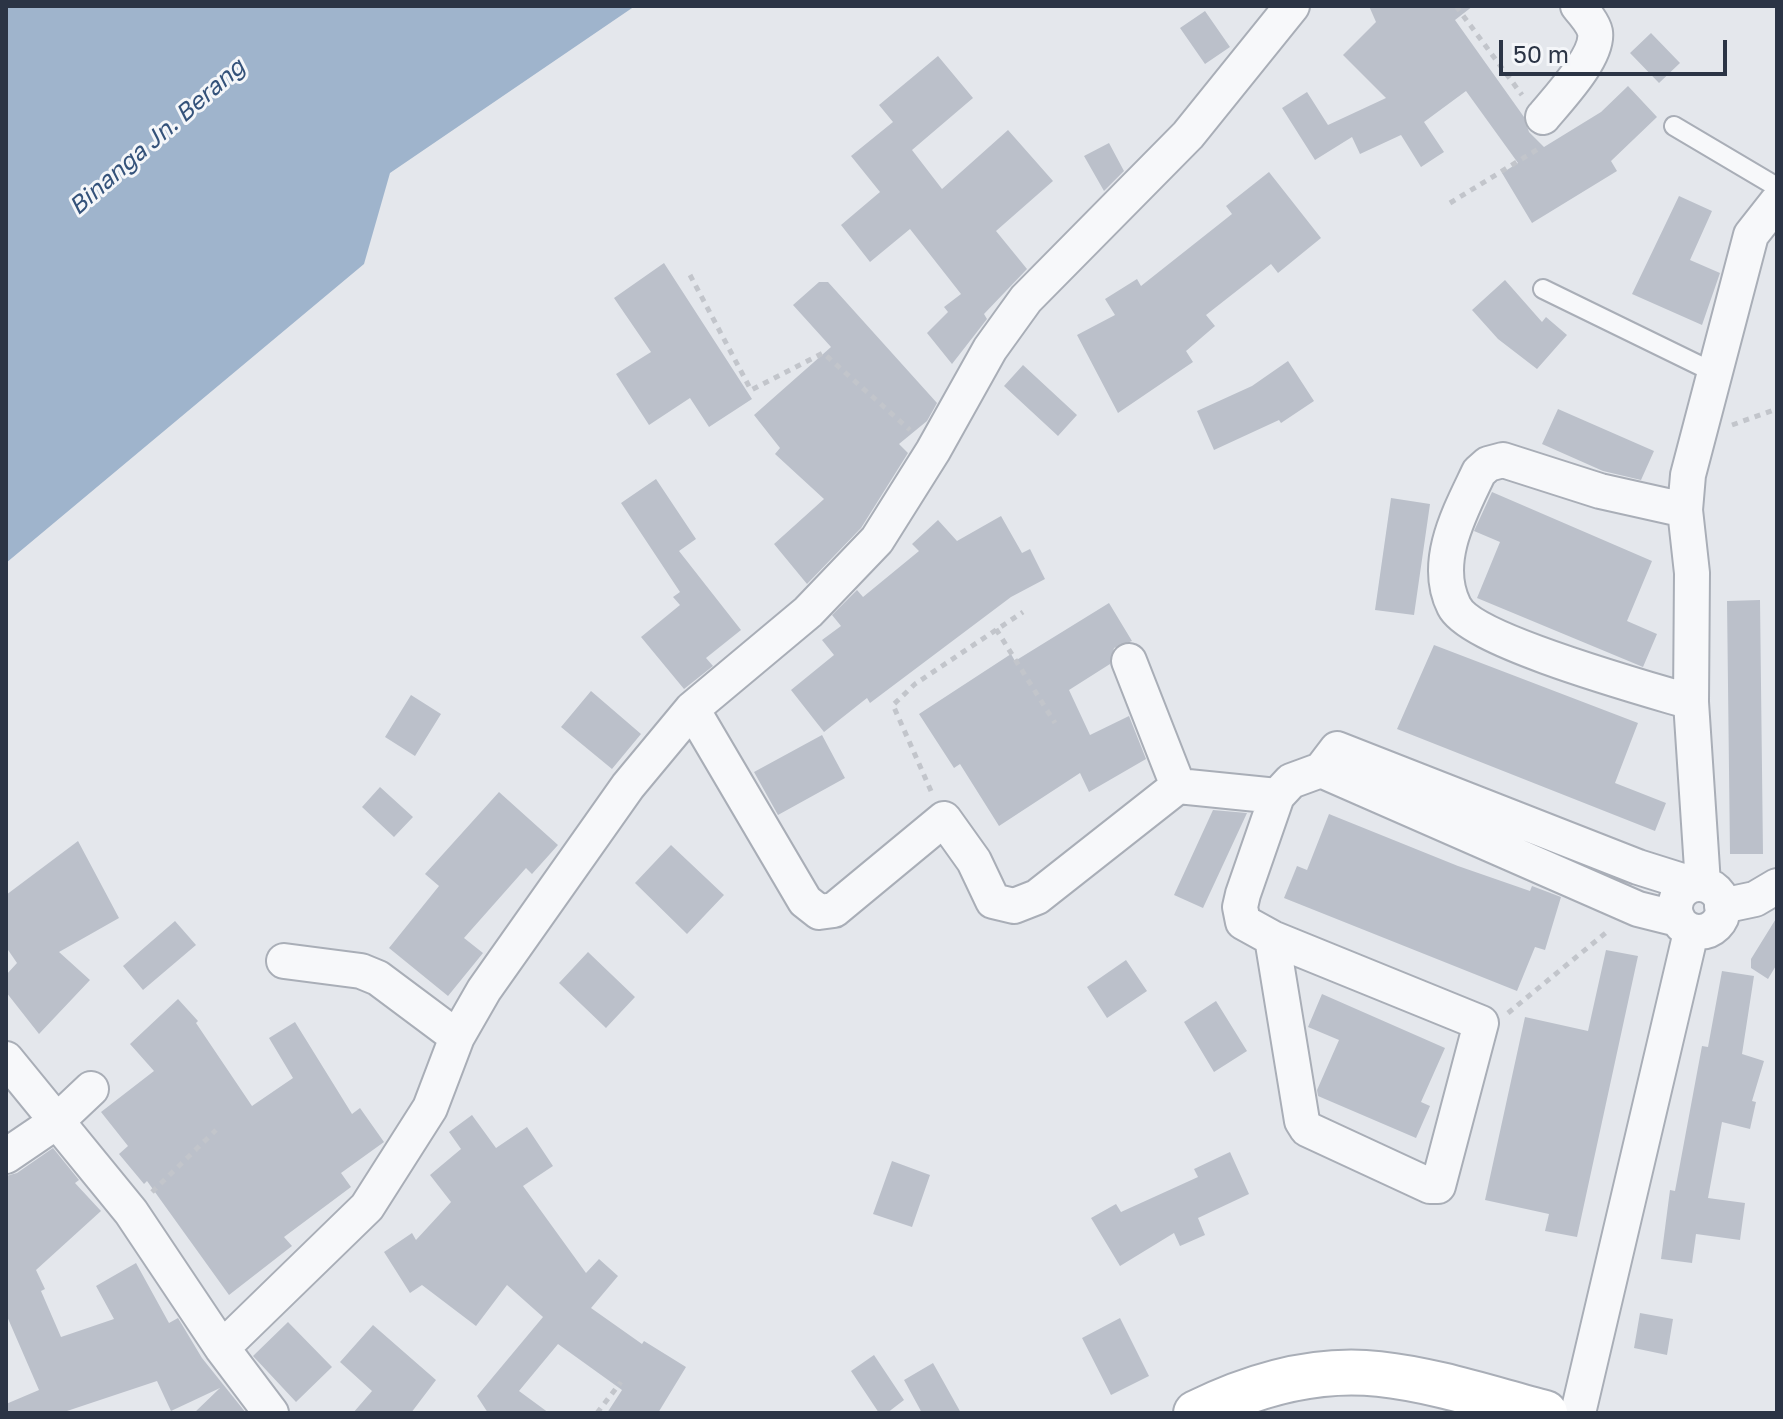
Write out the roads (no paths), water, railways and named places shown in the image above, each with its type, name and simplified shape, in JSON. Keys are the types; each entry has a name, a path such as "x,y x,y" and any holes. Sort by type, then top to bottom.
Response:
{"main road":[{"path":"1196,1413 1230,1397 1294,1378 1376,1373 1545,1413"}],"street":[{"path":"222,1348 367,1207 430,1108 457,1037 484,990 628,786 692,709 808,612 877,540 933,451 990,349 1026,299 1188,135 1292,6"},
{"path":"1543,117 1579,72 1595,44 1595,30 1578,6"},
{"path":"1321,770 1638,909 1684,926 1715,925 1706,891 1691,702 1692,573 1685,510 1694,449 1751,235 1777,202"},
{"path":"1685,510 1600,491 1503,460 1488,464 1479,472 1449,543 1446,565 1454,607 1476,627 1589,671 1691,702"},
{"path":"1129,661 1178,786"},
{"path":"692,709 805,901 819,912 834,910 944,819 974,861 993,901 1014,906 1037,897 1178,786 1277,796"},
{"path":"1272,938 1290,1057 1302,1121 1307,1129 1430,1186 1438,1186 1444,1174 1481,1023 1272,938 1243,922 1240,907 1277,796 1291,781 1321,770 1337,749 1706,891 1755,899 1777,886"},
{"path":"1578,1413 1684,926"},
{"path":"284,961 361,971 378,978 457,1037"},
{"path":"6,1059 131,1212 222,1348 271,1413"},
{"path":"6,1156 56,1122 91,1089"}],"lane":[{"path":"1674,126 1777,187"},
{"path":"1543,289 1715,373"}],"water":[{"name":"Binanga Jn. Berang","path":"6,6 635,6 390,173 364,264 6,563"}]}
